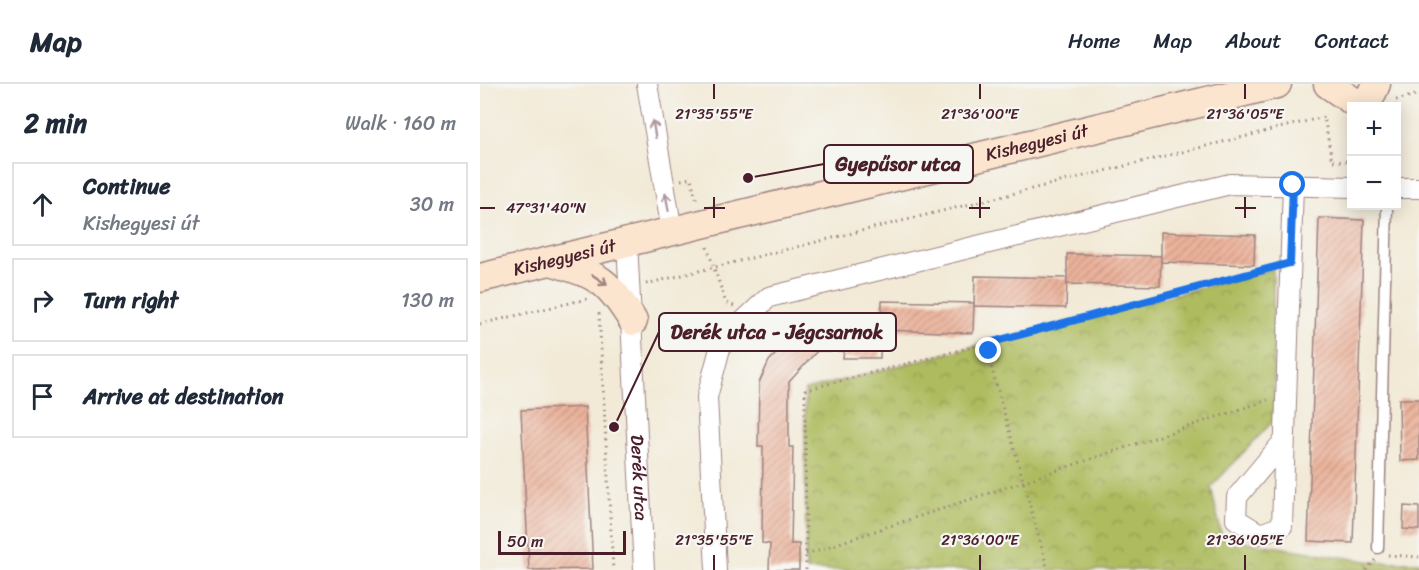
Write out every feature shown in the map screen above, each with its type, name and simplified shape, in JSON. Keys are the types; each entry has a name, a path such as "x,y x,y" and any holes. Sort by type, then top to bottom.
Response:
{"street":[{"name":"Kishegyesi út","path":"480,278 1277,84"},
{"path":"1328,84 1357,102"},
{"path":"1365,102 1376,84"},
{"path":"647,85 672,231"},
{"path":"716,570 707,396 722,341 769,297 1230,184 1347,187"},
{"path":"1283,442 1293,185"},
{"path":"1401,188 1419,188"},
{"name":"Derék utca","path":"627,242 633,321 644,570"},
{"path":"551,261 601,279 615,292 633,321"}],"lane":[{"path":"1362,84 1363,102"},
{"path":"1378,548 1388,210"}],"path":[{"path":"1396,102 1396,100 1419,94"},
{"path":"646,284 1324,117 1332,161 1347,161"},
{"path":"806,570 805,390 1290,263"},
{"path":"712,268 726,303 753,313"},
{"path":"480,324 588,299"},
{"path":"599,308 613,570"},
{"path":"985,344 1048,570"},
{"path":"806,554 1285,392"},
{"path":"1366,570 1379,555 1419,556"}],"green space":[{"path":"1273,269 1274,420 1211,487 1222,538 1373,562 1419,562 1419,570 806,570 805,390"}],"building":[{"path":"1319,218 1364,220 1353,543 1308,541"},
{"path":"1161,232 1255,235 1254,265 1161,262"},
{"path":"1067,254 1161,256 1160,286 1067,284"},
{"path":"975,276 1067,278 1066,308 974,306"},
{"path":"882,301 974,303 973,333 881,330 880,358 843,358 844,351 817,351 789,382 789,447 793,447 791,544 799,544 799,570 769,570 770,544 762,543 763,446 758,446 759,383 769,361 794,335 818,325 881,326"},
{"path":"1399,399 1419,399 1419,460 1400,461"},
{"path":"585,407 593,569 529,570 521,410"},
{"path":"1404,506 1419,507 1419,530 1403,529"}],"place":[{"name":"Gyepűsor utca","path":"748,178"},
{"name":"Derék utca - Jégcsarnok","path":"614,427"}],"route":[{"path":"989,351 985,344 1290,263 1293,185"}]}
